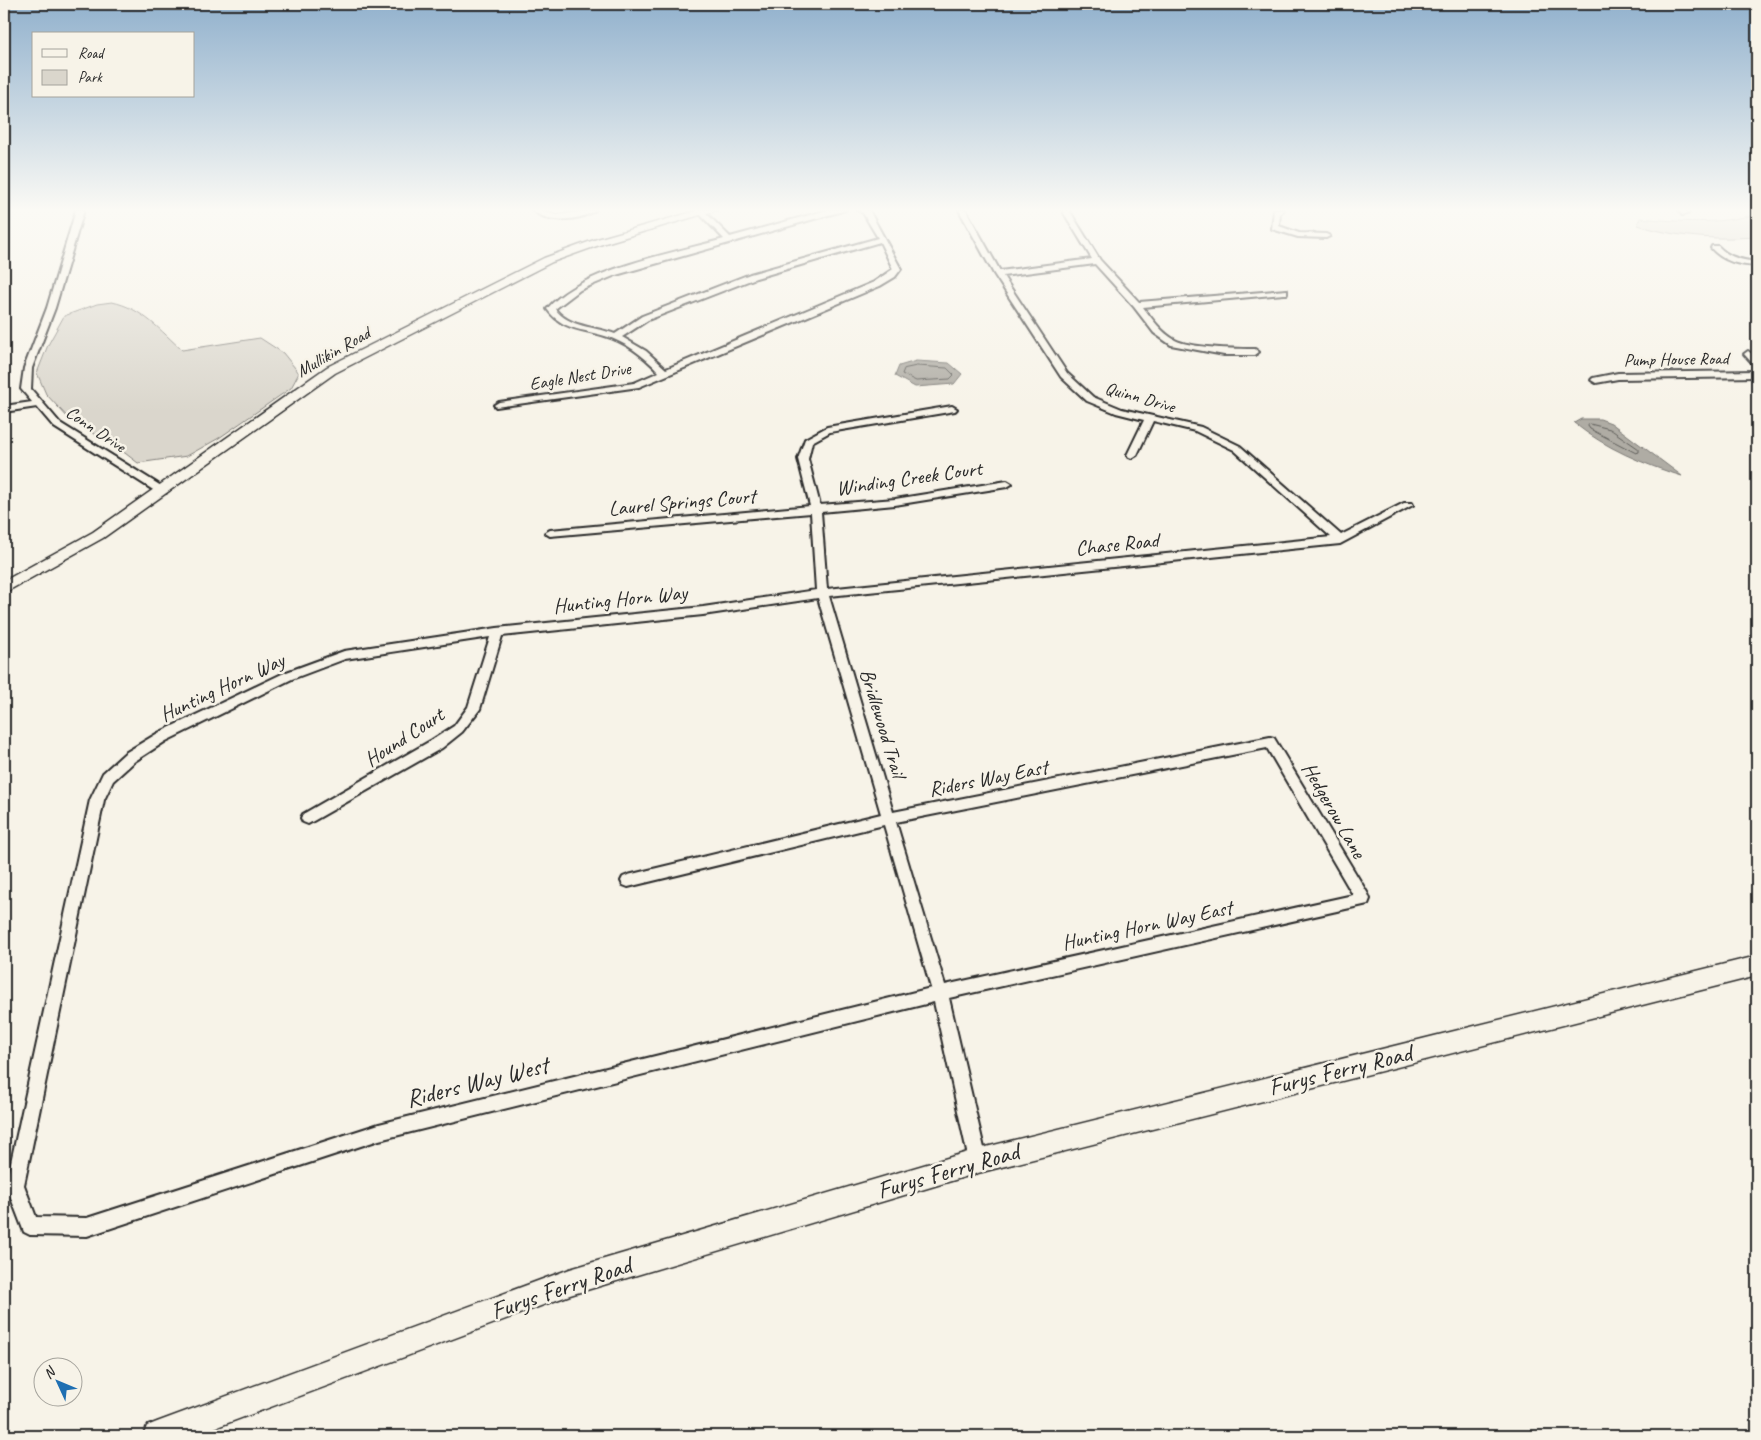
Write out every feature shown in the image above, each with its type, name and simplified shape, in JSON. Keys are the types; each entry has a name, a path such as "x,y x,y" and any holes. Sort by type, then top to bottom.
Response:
{"main road":[{"name":"Mullikin Road","path":"4,588 98,535 331,370 513,277"},
{"name":"Furys Ferry Road","path":"157,1436 570,1282 978,1161 1757,966"}],"street":[{"name":"Conn Drive","path":"60,277 51,308 28,368 26,389 57,425 162,491"},
{"name":"Eagle Nest Drive","path":"605,277 565,296 551,309 562,323 616,337 650,357 665,374"},
{"path":"616,337 645,318 750,277"},
{"name":"Eagle Nest Drive","path":"499,405 636,386 855,294 888,277"},
{"name":"Quinn Drive","path":"1000,277 1064,375 1090,398 1119,411 1198,429 1237,448 1340,540"},
{"path":"1112,277 1157,331 1174,343 1224,352 1255,352"},
{"path":"1137,305 1284,292"},
{"path":"1748,354 1757,363"},
{"name":"Pump House Road","path":"1596,380 1618,376 1757,374"},
{"path":"4,409 39,404"},
{"name":"Bridlewood Trail","path":"952,408 827,430 808,441 803,459 816,509 822,592 940,993 978,1161"},
{"path":"1132,455 1149,419"},
{"name":"Winding Creek Court","path":"816,509 895,502 1007,484"},
{"name":"Chase Road","path":"822,592 1340,540 1408,505"},
{"name":"Laurel Springs Court","path":"550,533 816,509"},
{"name":"Hunting Horn Way","path":"30,1226 15,1185 97,800 108,777 130,757 162,737 288,676 344,655 497,632 703,611 822,592"},
{"name":"Hound Court","path":"308,818 437,744 458,728 474,709 497,632"},
{"name":"Riders Way East","path":"628,881 889,818 1270,742"},
{"name":"Hedgerow Lane","path":"1270,742 1363,899"},
{"name":"Hunting Horn Way East","path":"940,993 1363,899"},
{"name":"Riders Way West","path":"30,1226 87,1227 379,1132 940,993"}],"green space":[{"path":"112,302 133,309 142,315 182,350 260,338 283,353 299,373 291,388 219,438 187,456 138,463 117,447 71,421 46,394 37,373 48,345 64,316 97,304"}],"water":[{"path":"916,361 949,363 962,374 954,384 915,387 895,376 899,366"},
{"path":"1581,419 1600,419 1611,423 1682,476 1654,467 1612,448 1574,423"}]}
